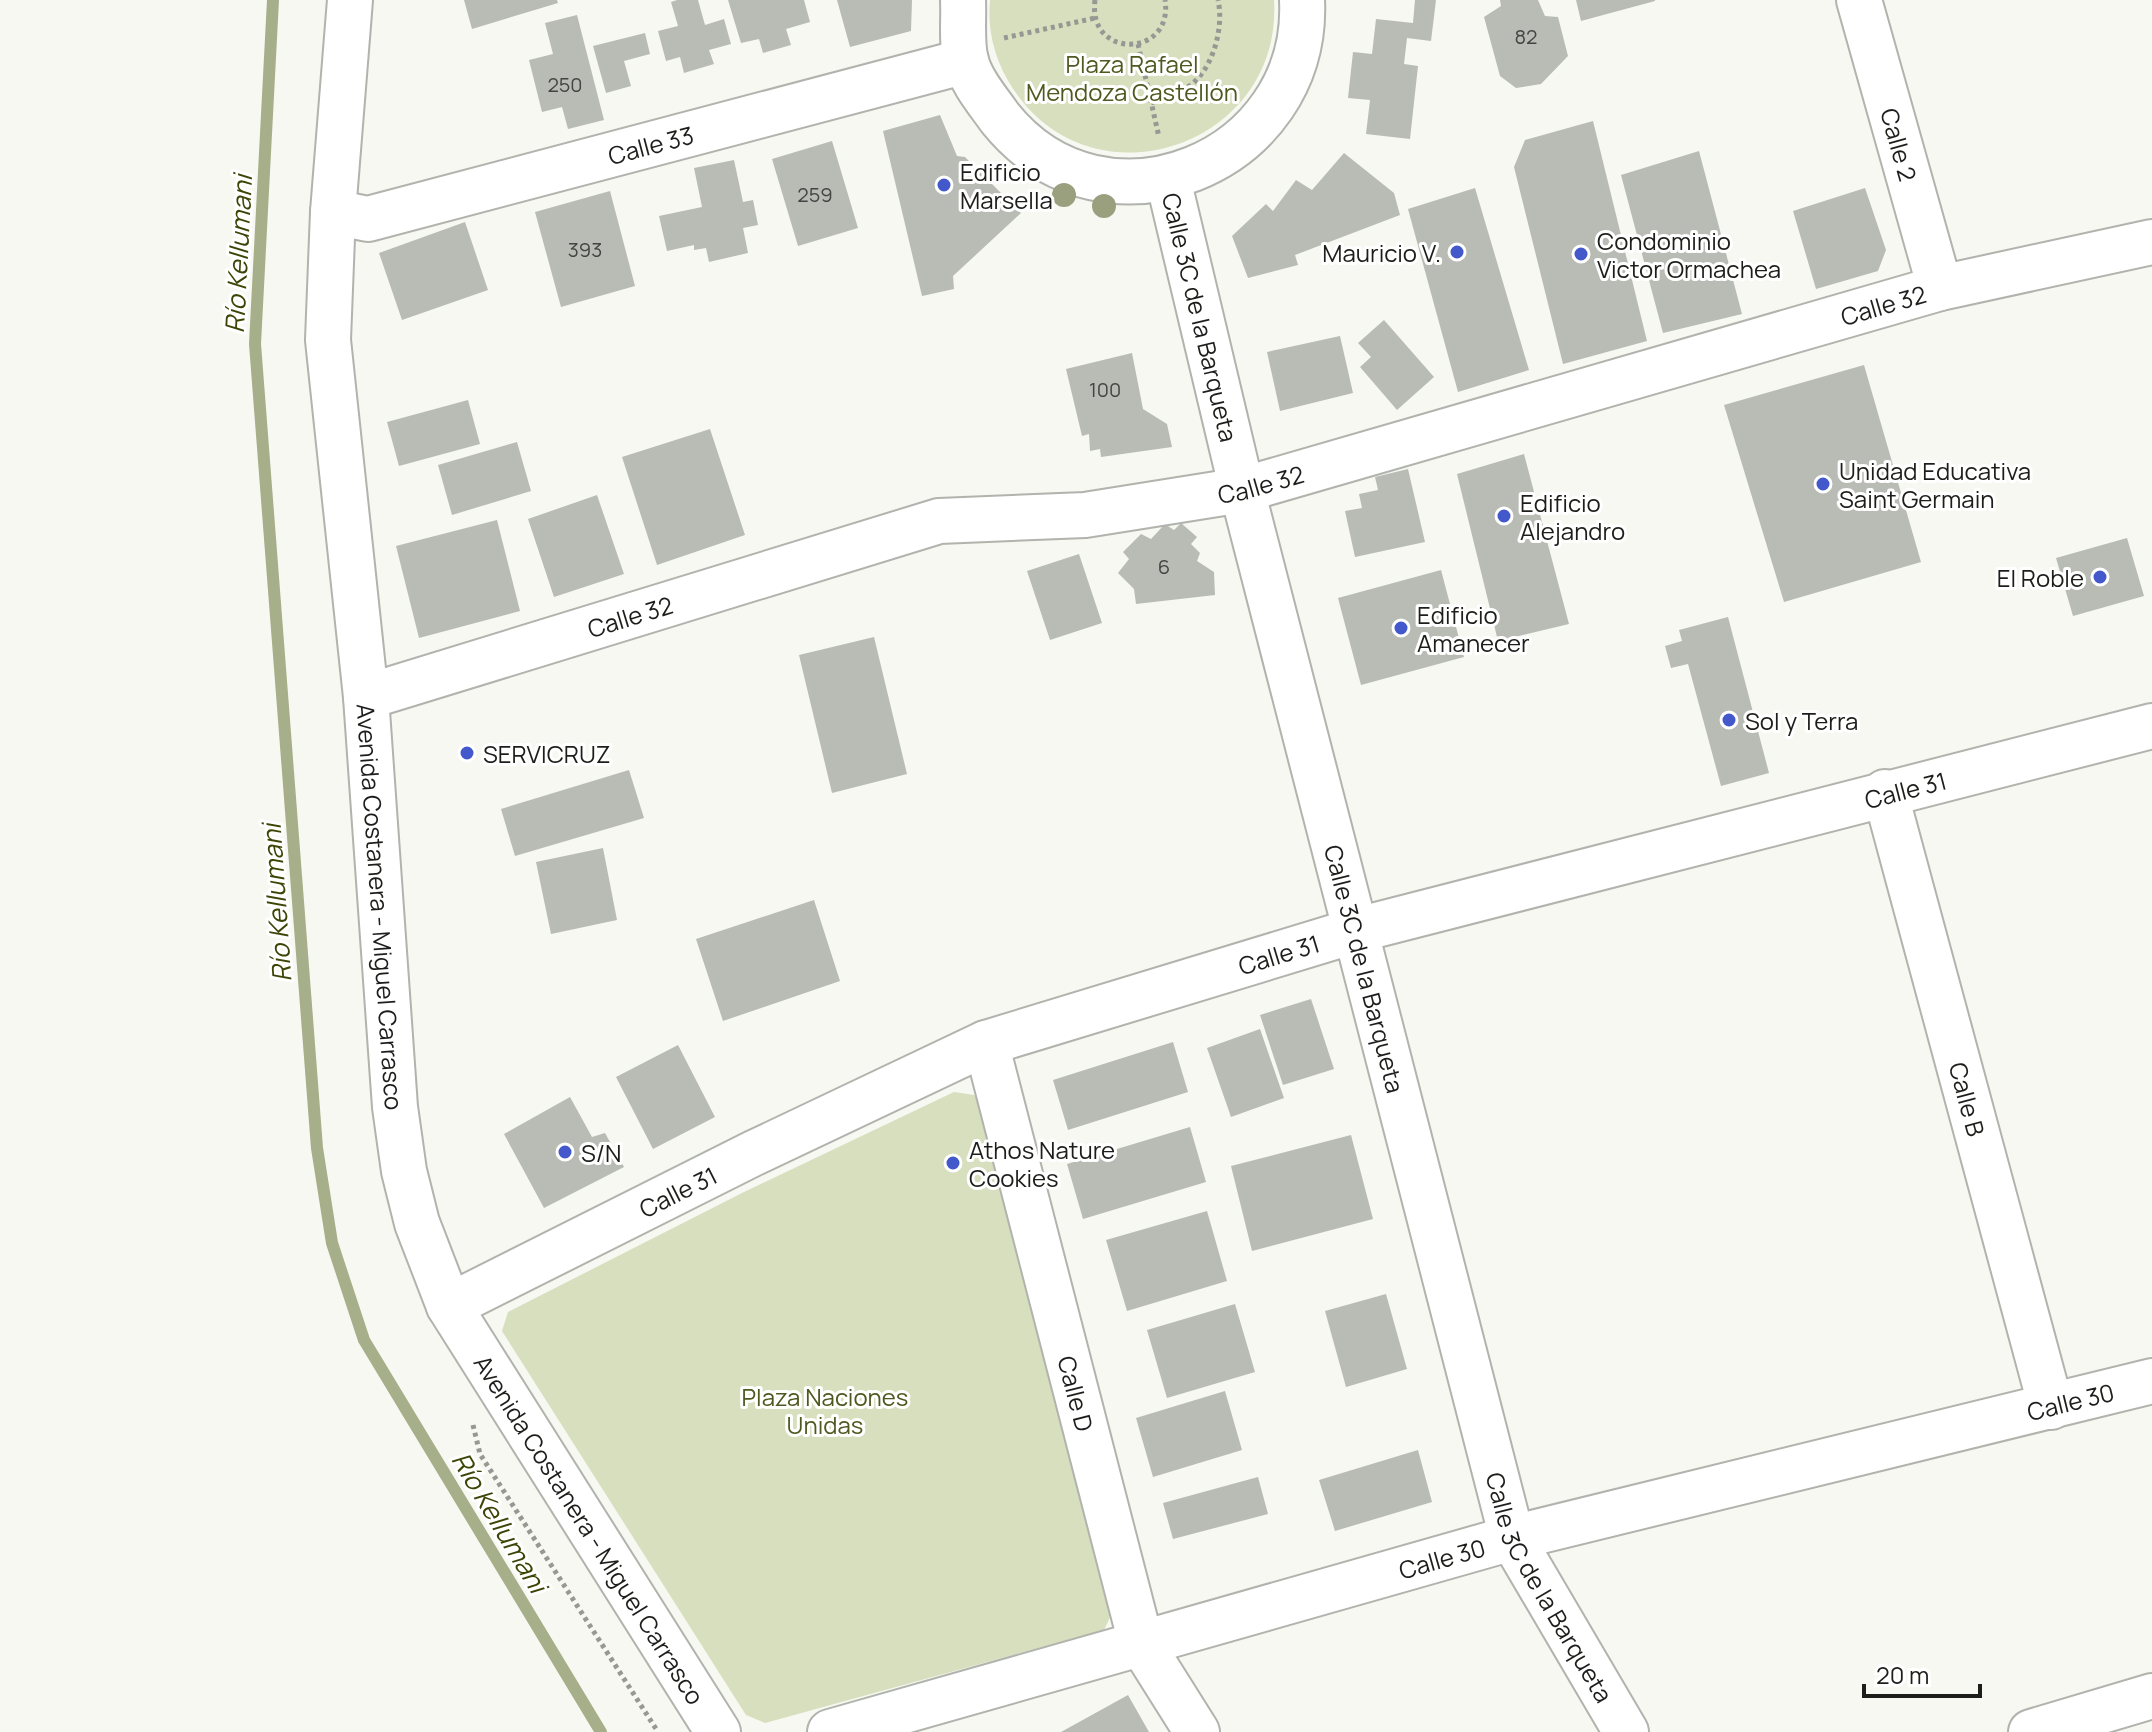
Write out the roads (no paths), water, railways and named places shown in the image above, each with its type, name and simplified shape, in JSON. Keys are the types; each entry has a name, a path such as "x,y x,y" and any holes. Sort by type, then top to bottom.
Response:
{"street":[{"name":"Avenida Costanera - Miguel Carrasco","path":"350,0 333,212 328,340 366,697 397,1120 417,1223 449,1306 718,1732"},
{"path":"963,0 966,61 983,96 1017,138 1062,168 1114,182 1168,179 1219,159 1260,125 1290,80 1303,28 1302,0"},
{"name":"Calle 2","path":"1859,0 1940,288"},
{"name":"Calle 33","path":"333,212 368,219 966,61"},
{"name":"Calle 3C de la Barqueta","path":"1168,179 1242,490 1512,1538 1626,1732"},
{"name":"Calle 32","path":"366,697 939,521 1085,515 1242,490 1940,288 2152,242"},
{"name":"Calle 31","path":"449,1306 754,1153 986,1043 1357,930 1885,792 2152,726"},
{"name":"Calle B","path":"1885,792 2051,1407"},
{"name":"Calle D","path":"986,1043 1141,1643 1197,1732"},
{"name":"Calle 30","path":"830,1732 1512,1538 2152,1381"},
{"path":"2031,1732 2152,1696"}],"waterway":[{"name":"Río Kellumani","path":"273,0 255,344 317,1148 332,1243 364,1340 601,1732"}],"place":[{"name":"Edificio Marsella","path":"944,185"},
{"name":"Mauricio V.","path":"1457,252"},
{"name":"Condominio Victor Ormachea","path":"1581,254"},
{"name":"Unidad Educativa Saint Germain","path":"1823,484"},
{"name":"Edificio Alejandro","path":"1504,516"},
{"name":"El Roble","path":"2100,577"},
{"name":"Edificio Amanecer","path":"1401,628"},
{"name":"Sol y Terra","path":"1729,720"},
{"name":"SERVICRUZ","path":"467,753"},
{"name":"S/N","path":"565,1152"},
{"name":"Athos Nature Cookies","path":"953,1163"}],"park label":[{"name":"Plaza Rafael Mendoza Castellón","path":"1132,77"},
{"name":"Plaza Naciones Unidas","path":"825,1410"}]}
